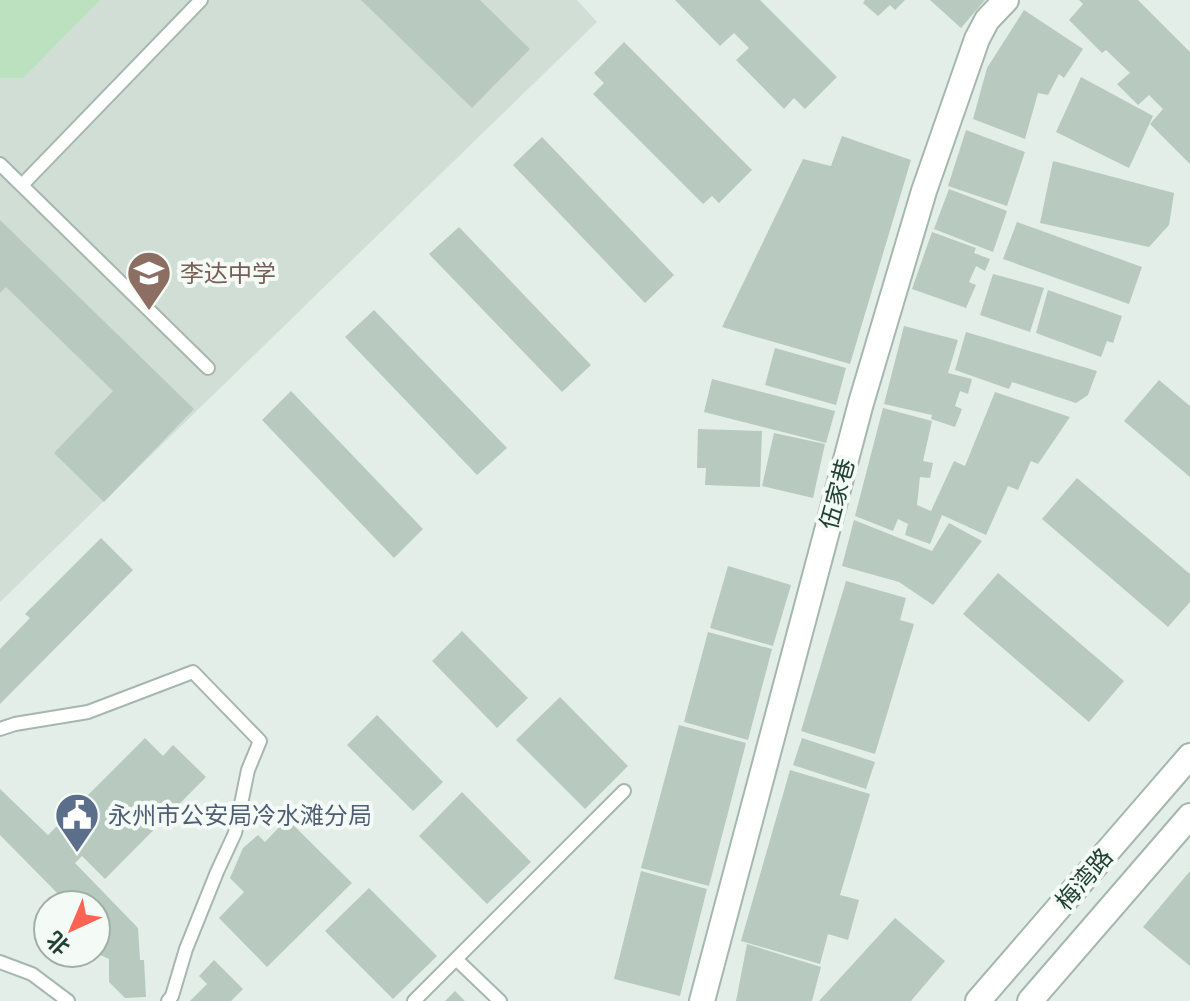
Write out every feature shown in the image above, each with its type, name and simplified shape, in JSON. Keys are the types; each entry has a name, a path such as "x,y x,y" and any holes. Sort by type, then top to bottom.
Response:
{"street":[{"name":"伍家巷","path":"702,1001 861,403 924,191 977,39 987,20 1006,0"},
{"name":"梅湾路","path":"978,1001 1190,756"},
{"name":"梅湾路","path":"1030,1001 1190,816"}],"lane":[{"path":"22,185 201,0"},
{"path":"0,164 208,368"},
{"path":"0,729 88,712 193,672 260,741 248,770 235,833 186,949 168,1001"},
{"path":"414,1001 624,791"},
{"path":"456,959 500,1001"},
{"path":"0,962 32,974 68,1001"}],"shaded area":[{"name":"李达中学","path":"0,0 577,0 597,22 0,602"}],"green space":[{"path":"0,0 100,0 23,78 0,78"}],"building":[{"path":"361,0 480,0 530,49 472,108"},
{"path":"675,0 760,0 837,77 805,109 794,98 784,109 736,60 749,48 734,33 720,46"},
{"path":"865,0 905,0 895,10 890,5 878,16 863,3"},
{"path":"930,0 985,0 961,28"},
{"path":"1079,0 1138,0 1190,52 1190,164 1150,124 1163,109 1149,95 1138,105 1117,84 1130,73 1106,50 1102,53 1069,20 1083,4"},
{"path":"1024,10 1083,49 1064,78 1059,74 1048,95 1038,93 1025,139 973,119 987,68"},
{"path":"624,42 752,170 719,203 712,196 703,204 593,94 604,83 594,73"},
{"path":"1081,77 1153,116 1129,168 1056,132"},
{"path":"966,130 1025,152 1007,206 948,186"},
{"path":"842,136 911,160 850,364 722,327 803,159 831,166"},
{"path":"542,137 674,275 645,303 513,165"},
{"path":"1053,161 1174,193 1169,225 1149,247 1040,223"},
{"path":"949,189 1007,211 993,252 934,229"},
{"path":"0,220 194,409 104,502 54,453 113,391 6,287 0,293"},
{"path":"1017,222 1142,267 1129,304 1003,259"},
{"path":"459,227 591,365 562,392 429,254"},
{"path":"932,232 976,248 974,253 990,259 985,271 976,266 969,282 976,285 966,308 912,289"},
{"path":"993,274 1044,288 1030,332 980,315"},
{"path":"1048,290 1122,316 1113,343 1107,341 1101,357 1036,333"},
{"path":"374,310 507,448 477,475 345,337"},
{"path":"904,326 958,340 948,373 972,379 968,394 960,391 955,406 962,409 955,427 931,419 932,415 884,404"},
{"path":"966,332 1097,371 1088,395 1076,403 1012,382 1009,389 955,370"},
{"path":"775,348 846,368 836,405 765,385"},
{"path":"712,379 835,411 826,443 704,412"},
{"path":"1159,380 1190,406 1190,477 1124,421"},
{"path":"291,391 423,529 394,558 262,420"},
{"path":"995,392 1070,417 1038,464 1031,461 1018,490 1008,486 986,535 942,515 930,544 905,535 908,524 898,519 893,531 855,516 883,408 932,421 923,461 933,463 930,478 920,477 917,505 931,511 954,461 965,466"},
{"path":"698,429 762,431 760,487 705,485 706,468 697,468"},
{"path":"774,433 825,444 813,498 762,486"},
{"path":"1077,478 1190,574 1190,602 1168,627 1042,519"},
{"path":"854,520 932,551 949,523 982,541 933,605 899,582 842,566"},
{"path":"101,538 133,570 0,704 0,649 30,618 25,614"},
{"path":"728,566 791,585 773,646 710,628"},
{"path":"998,573 1124,681 1089,722 963,614"},
{"path":"846,581 906,598 900,620 914,624 875,754 801,731"},
{"path":"462,631 528,698 497,728 432,661"},
{"path":"708,632 772,649 748,740 684,722"},
{"path":"560,697 628,766 585,809 516,740"},
{"path":"377,715 443,782 413,811 347,745"},
{"path":"679,725 746,743 709,886 641,868"},
{"path":"145,738 163,756 173,745 206,777 105,879 82,856 75,863 100,889 53,889 0,835 0,789 48,835"},
{"path":"802,738 875,762 866,789 793,765"},
{"path":"790,770 870,794 840,895 859,900 848,940 828,934 820,964 741,941"},
{"path":"462,792 531,862 487,904 419,836"},
{"path":"287,819 352,883 267,967 219,918 244,892 230,878 243,848 258,835 265,842"},
{"path":"641,871 707,889 680,996 614,979"},
{"path":"1190,871 1190,966 1143,927"},
{"path":"369,888 437,956 393,999 325,931"},
{"path":"112,901 138,928 146,997 125,998 109,982 109,969 112,969"},
{"path":"895,918 945,961 911,1001 819,1001"},
{"path":"747,944 821,967 812,1001 736,1001"},
{"path":"214,960 243,989 231,1001 190,1001 207,984 199,976"},
{"path":"455,991 465,1001 445,1001"}],"place":[{"name":"李达中学","path":"149,312"},
{"name":"永州市公安局冷水滩分局","path":"77,854"}]}
